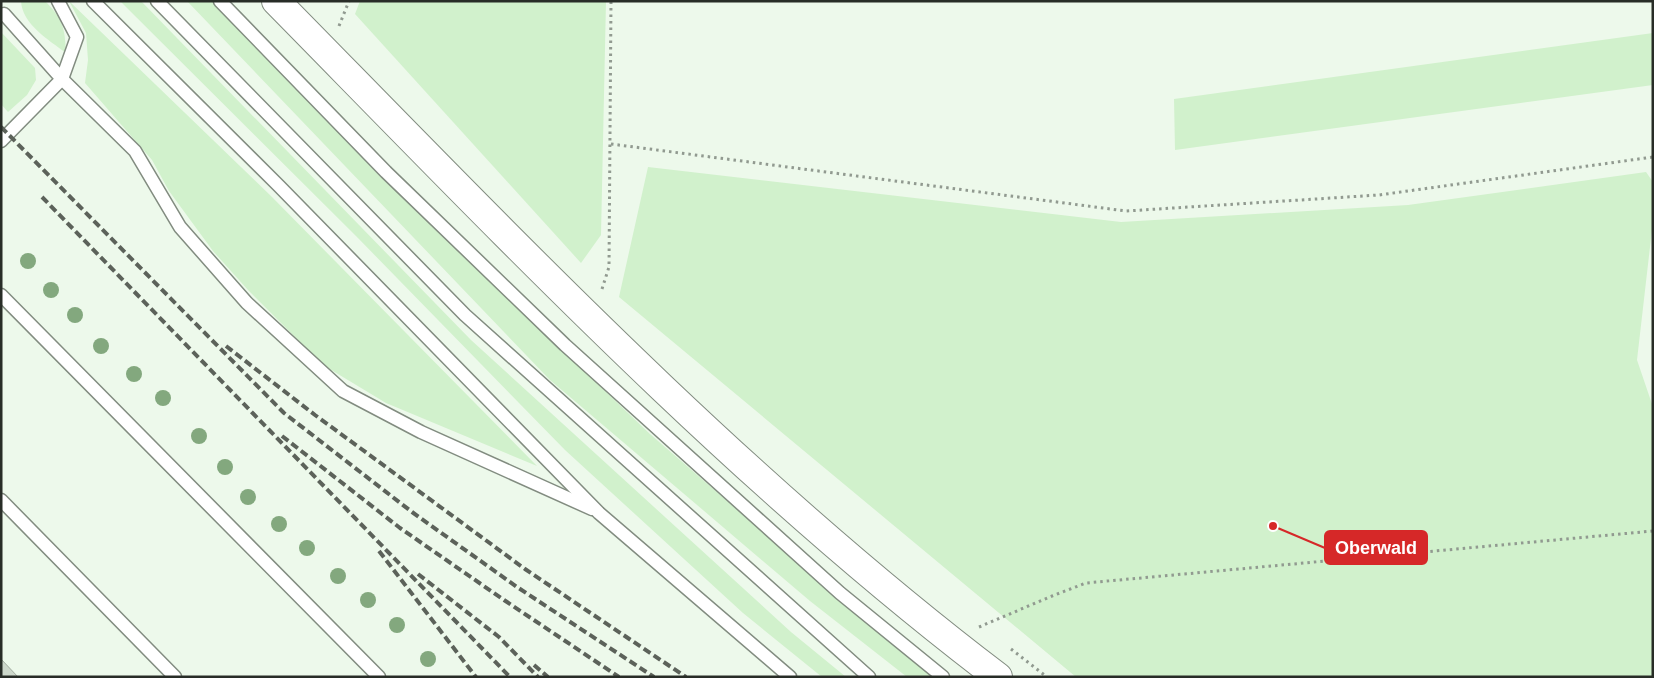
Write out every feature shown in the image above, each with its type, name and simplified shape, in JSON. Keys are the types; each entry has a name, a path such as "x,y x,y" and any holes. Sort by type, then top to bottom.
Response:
{"street":[{"path":"276,1 581,310 719,442 862,567 998,677"}],"lane":[{"path":"1,141 62,79 77,37 58,1"},
{"path":"93,1 293,200 599,512 790,677"},
{"path":"157,1 465,315 869,677"},
{"path":"220,1 386,172 565,344 840,592 943,677"},
{"path":"1,15 4,14 62,79 135,151 180,227 247,304 343,391 421,432 599,512"},
{"path":"1,295 379,677"},
{"path":"1,500 175,677"}],"path":[{"path":"594,286 601,293 609,267 611,1"},
{"path":"331,22 338,29"},
{"path":"611,144 1126,211 1379,195 1653,157"},
{"path":"962,649 981,626 1086,583 1653,531"},
{"path":"981,626 988,631"},
{"path":"1010,648 1047,677"}],"green space":[{"path":"21,1 45,1 51,7 62,24 66,53 31,24 26,17"},
{"path":"69,1 272,197 537,466 386,403 323,365 248,290 213,251 169,191 152,160 85,83 88,60 86,33"},
{"path":"120,1 141,1 471,340 791,632 846,677 822,677 743,613 565,450 356,236"},
{"path":"187,1 213,1 376,172 650,434 877,631 935,677 907,677 810,601 550,380"},
{"path":"360,1 606,1 601,235 581,263 355,14"},
{"path":"1,32 35,68 36,80 27,95 8,112 1,104"},
{"path":"1653,33 1653,85 1175,150 1174,99"},
{"path":"648,167 1121,222 1408,205 1646,172 1653,182 1653,221 1637,360 1653,407 1653,677 1076,677 619,297"}],"building":[{"path":"1,659 18,677 1,677"}],"railway":[{"path":"1,127 284,413 412,512 517,587 654,677"},
{"path":"42,197 510,677"},
{"path":"226,346 315,415 525,569 686,677"},
{"path":"282,436 400,528 619,677"},
{"path":"379,551 476,677"},
{"path":"418,574 499,637 538,677"},
{"path":"534,665 548,677"}],"place":[{"name":"Oberwald","path":"1273,526"}]}
